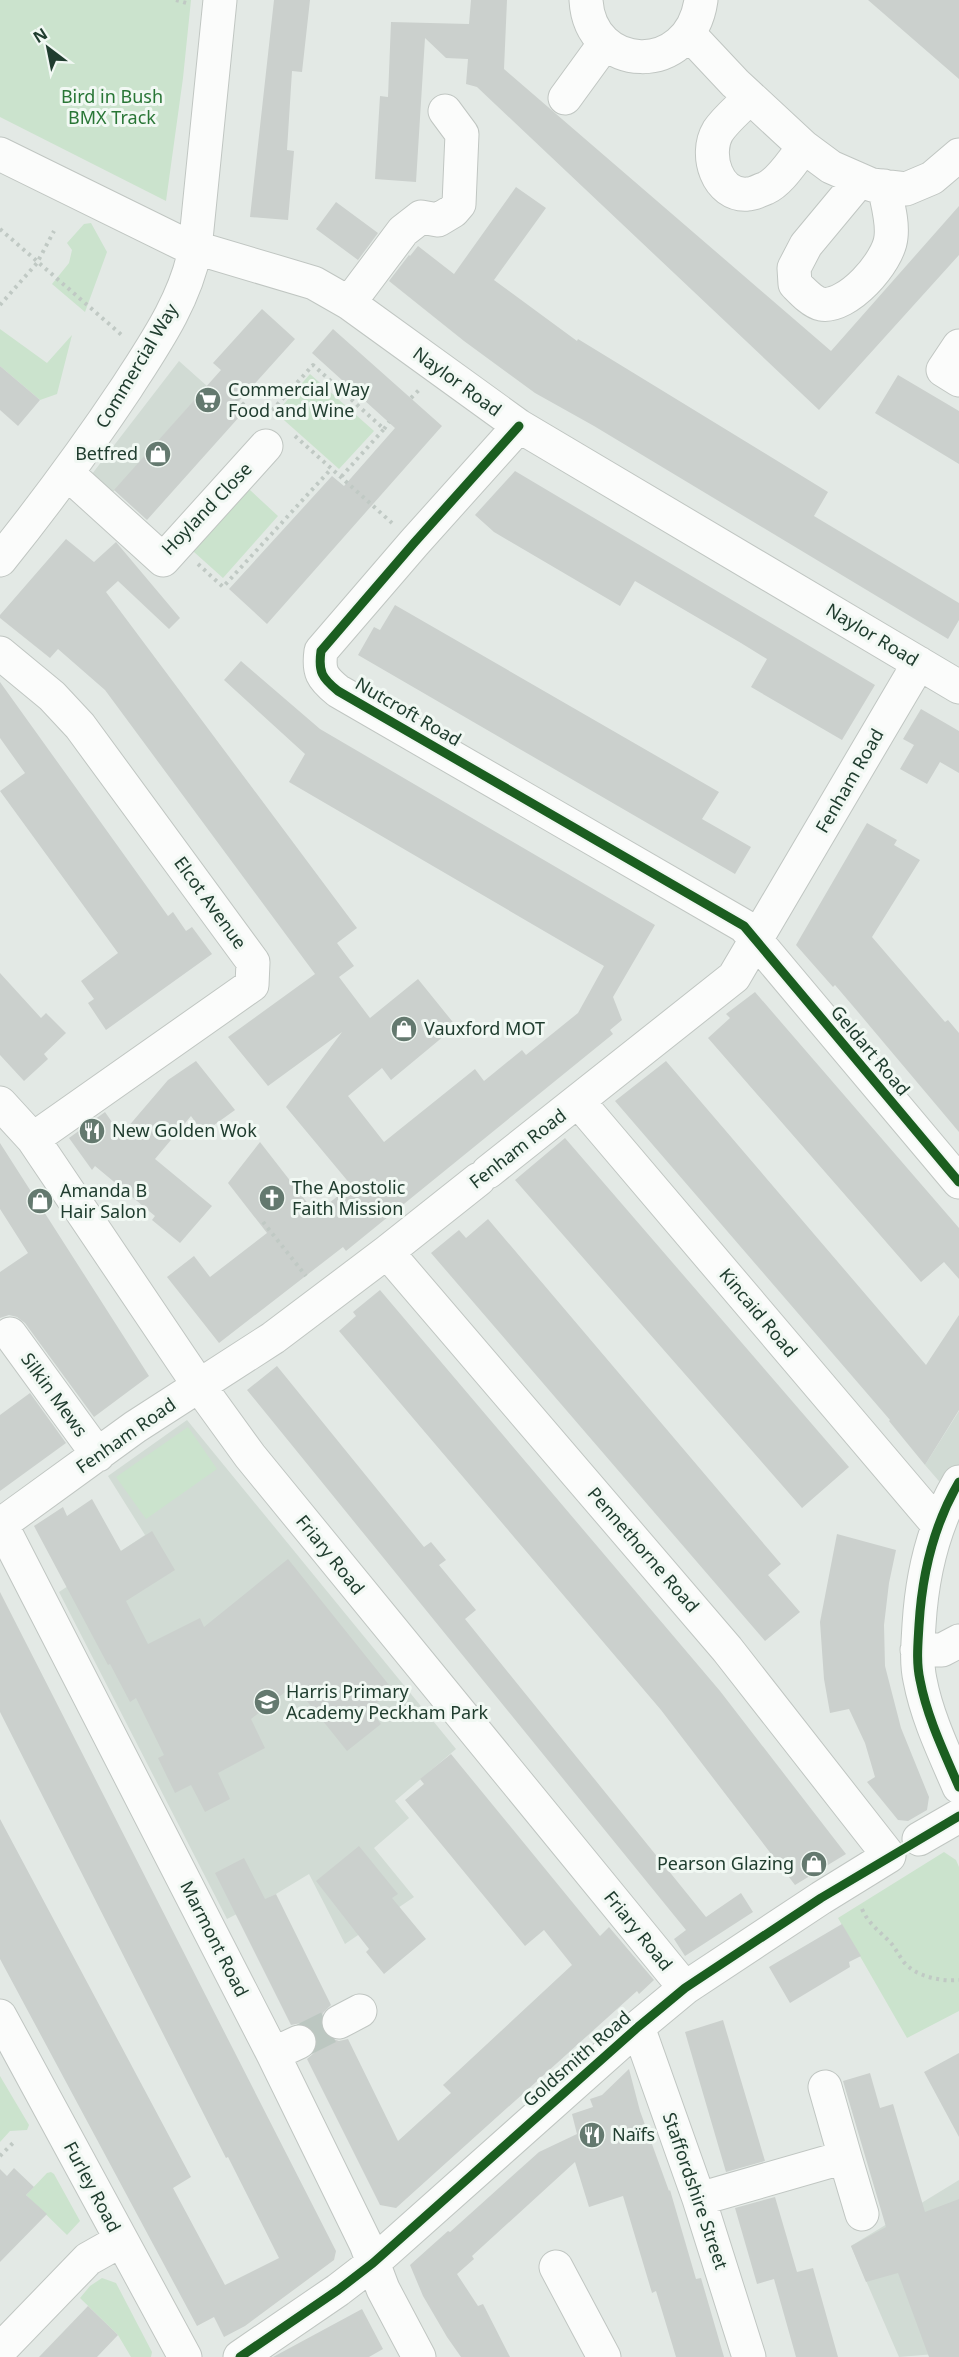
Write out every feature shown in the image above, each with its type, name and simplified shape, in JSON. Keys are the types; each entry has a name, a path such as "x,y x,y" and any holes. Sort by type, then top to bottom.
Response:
{"street":[{"name":"Commercial Way","path":"0,560 67,473 146,357 180,294 192,264 220,0"},
{"path":"586,0 587,12 594,29 605,43 621,53 640,57 659,55 676,47 689,34 699,17 701,0"},
{"path":"689,34 750,97 804,147 831,167 872,183 906,189 932,178 959,154"},
{"path":"565,98 605,43"},
{"path":"750,97 717,132 713,145 714,171 724,184 735,192 748,194 768,188 804,147"},
{"path":"349,303 404,231 421,217 438,220 453,211 459,204 462,134 445,111"},
{"name":"Naylor Road","path":"0,153 195,249 314,283 349,303 519,426 959,687"},
{"path":"959,346 943,370 959,380"},
{"name":"Nutcroft Road","path":"519,426 321,651 319,666 326,681 338,691 744,926 756,941"},
{"name":"Hoyland Close","path":"67,473 163,560 264,434"},
{"name":"Elcot Avenue","path":"0,653 52,696 80,726 254,962 252,985 33,1139"},
{"name":"Fenham Road","path":"0,1525 145,1421 200,1387 325,1301 734,977 919,663"},
{"name":"Geldart Road","path":"756,941 959,1182"},
{"name":"Kincaid Road","path":"578,1101 938,1525"},
{"name":"Friary Road","path":"0,1103 33,1139 200,1387 250,1456 685,1988"},
{"name":"Pennethorne Road","path":"387,1252 727,1649 889,1856"},
{"name":"Silkin Mews","path":"10,1334 98,1455"},
{"path":"959,1482 938,1525 926,1566 917,1650 920,1679 929,1712 959,1787"},
{"name":"Marmont Road","path":"0,1525 286,2048 383,2289 419,2357"},
{"path":"917,1650 942,1650 959,1641"},
{"path":"919,1839 959,1816"},
{"name":"Goldsmith Road","path":"240,2357 338,2290 373,2263 638,2027 685,1988 889,1856"},
{"name":"Furley Road","path":"0,2016 120,2241 185,2357"},
{"name":"Staffordshire Street","path":"638,2027 699,2199 749,2357"},
{"path":"825,2087 862,2214"},
{"path":"699,2199 846,2157"},
{"path":"0,2350 88,2259 120,2241"},
{"path":"556,2267 604,2357"}],"path":[{"path":"0,229 146,357"},
{"path":"0,305 37,263 54,231"},
{"path":"264,434 313,365 384,429"},
{"path":"341,477 389,422"},
{"path":"264,434 284,426 414,543"},
{"path":"177,544 223,587 331,469"},
{"path":"263,1222 325,1301"},
{"path":"846,1883 872,1926 897,1950 904,1962 924,1975 936,1979 959,1980"},
{"path":"0,2156 14,2142"}],"shaded area":[{"path":"179,361 207,386 113,492 92,474"},
{"path":"959,1411 959,1482 951,1495 925,1465"},
{"name":"Harris Primary Academy Peckham Park","path":"187,1420 456,1749 395,1801 409,1818 374,1848 414,1897 345,1944 309,1874 227,1919 59,1592 145,1535 108,1476"},
{"path":"959,2180 959,2352 899,2357 851,2246"}],"green space":[{"name":"Bird in Bush BMX Track","path":"0,0 191,0 166,201 0,117"},
{"path":"91,223 107,252 85,312 52,284 69,263 72,250 67,243 84,224"},
{"path":"0,329 47,363 72,335 57,394 40,400 0,366"},
{"path":"310,374 374,431 339,469 276,413"},
{"path":"241,490 250,490 278,516 223,578 194,552 192,545"},
{"path":"188,1427 217,1469 146,1519 116,1477"},
{"path":"944,1852 956,1860 959,1867 959,2011 907,2038 838,1918"},
{"path":"0,2076 29,2125 27,2130 10,2131 0,2142"},
{"path":"51,2172 80,2221 67,2235 26,2195 47,2173"},
{"path":"102,2278 116,2283 152,2352 151,2357 131,2357 118,2335 80,2298 90,2286"}],"building":[{"path":"274,0 310,0 302,72 292,71 287,150 294,151 288,220 250,217"},
{"path":"471,0 507,0 504,69 831,351 959,206 959,255 819,410 477,87 466,84 468,59 446,58 425,38 416,182 375,179 380,96 388,97 391,22 469,24"},
{"path":"868,0 959,0 959,79"},
{"path":"516,187 546,208 494,280 577,341 578,339 828,492 814,516 959,603 959,620 948,639 594,426 535,393 464,341 389,281 418,246 454,274"},
{"path":"336,202 378,233 358,260 316,229"},
{"path":"262,309 295,339 232,409 240,416 147,520 114,490 221,370 213,363"},
{"path":"333,329 442,426 267,624 229,589 332,476 344,486 395,428 312,353"},
{"path":"0,366 40,400 18,426 0,410"},
{"path":"898,375 959,411 959,464 875,413"},
{"path":"515,471 875,685 842,740 751,687 767,659 741,643 635,581 620,606 494,532 475,515"},
{"path":"66,539 94,562 116,542 180,618 169,629 118,581 106,592 357,928 337,943 354,966 339,977 370,1018 418,979 456,1026 391,1080 382,1068 348,1096 384,1142 475,1069 484,1081 522,1050 526,1055 578,1013 604,966 289,782 305,754 224,680 241,661 320,729 655,925 613,997 622,1020 610,1030 613,1034 346,1251 343,1247 219,1343 167,1277 194,1256 210,1277 267,1233 228,1183 260,1142 316,1214 351,1185 286,1107 342,1032 268,1086 228,1037 315,974 105,690 58,649 50,658 0,618 0,615"},
{"path":"395,605 719,792 702,819 751,847 735,874 358,655 374,627 380,630"},
{"path":"0,682 168,916 173,912 186,931 192,927 212,954 106,1030 88,1003 94,999 81,981 118,953 0,791 25,773 0,738"},
{"path":"921,709 959,731 959,773 940,762 927,784 900,769 914,745 903,739"},
{"path":"867,823 897,840 894,845 920,860 872,937 945,1022 948,1020 959,1033 959,1132 835,985 833,987 796,945"},
{"path":"0,973 41,1018 46,1013 66,1033 44,1054 48,1059 24,1081 0,1055"},
{"path":"755,992 959,1228 959,1279 944,1262 921,1282 708,1038 730,1018 726,1014"},
{"path":"196,1061 235,1110 203,1133 191,1116 155,1159 212,1206 180,1243 152,1220 155,1216 95,1166 92,1170 69,1138 105,1112 121,1135 168,1080"},
{"path":"666,1061 926,1365 959,1315 959,1410 925,1465 890,1420 615,1101"},
{"path":"565,1138 849,1467 802,1508 515,1180"},
{"path":"0,1143 149,1376 94,1417 25,1323 9,1315 0,1318 0,1272 28,1253 0,1209"},
{"path":"488,1219 781,1564 768,1575 800,1612 765,1641 431,1253 459,1230 466,1238"},
{"path":"380,1290 720,1691 846,1854 795,1885 661,1710 339,1331 356,1316 353,1312"},
{"path":"277,1366 424,1547 431,1542 446,1560 439,1565 476,1610 465,1619 706,1917 741,1893 753,1912 685,1956 674,1939 686,1930 247,1390"},
{"path":"30,1393 66,1443 0,1491 0,1415"},
{"path":"92,1499 121,1551 152,1531 175,1570 126,1601 148,1644 200,1618 204,1627 288,1559 393,1690 369,1709 381,1724 347,1751 294,1685 251,1719 265,1748 218,1773 230,1799 205,1812 191,1785 175,1793 158,1758 164,1755 136,1698 130,1702 110,1664 108,1665 34,1526 63,1507 67,1516"},
{"path":"837,1534 896,1550 884,1625 885,1666 901,1728 929,1797 927,1810 908,1821 898,1820 867,1782 875,1777 865,1743 849,1709 830,1713 824,1679 820,1622"},
{"path":"0,1592 336,2251 334,2260 245,2326 224,2337 214,2317 197,2326 0,1959 0,1819 191,2177 173,2188 225,2285 279,2258 0,1712"},
{"path":"451,1754 600,1936 609,1927 654,1980 639,1994 637,1991 396,2208 380,2205 307,2059 315,2052 318,2044 316,2034 309,2026 301,2023 291,2025 215,1873 244,1858 265,1899 276,1894 331,2005 323,2013 320,2021 322,2030 330,2038 339,2041 348,2039 398,2141 451,2093 443,2085 572,1965 544,1930 525,1946 405,1800 424,1784 420,1779"},
{"path":"359,1846 398,1894 392,1898 426,1939 384,1974 366,1952 369,1949 316,1881"},
{"path":"842,1924 861,1956 849,1962 850,1967 790,2003 769,1967"},
{"path":"723,2020 765,2161 726,2172 685,2032"},
{"path":"959,2053 959,2137 924,2072"},
{"path":"629,2069 640,2111 670,2190 696,2279 701,2278 724,2357 676,2357 656,2291 652,2293 623,2196 589,2207 575,2162 472,2256 474,2259 457,2274 478,2306 483,2304 510,2357 461,2357 423,2296 410,2265 539,2152 577,2134 572,2114 593,2107 590,2099 602,2095"},
{"path":"870,2073 880,2108 893,2104 925,2212 959,2199 959,2357 929,2357 898,2273 866,2282 851,2246 886,2227 843,2081"},
{"path":"14,2168 34,2187 26,2195 47,2214 0,2262 0,2169 7,2176"},
{"path":"775,2197 797,2272 813,2268 838,2357 796,2357 774,2279 757,2284 735,2208"},
{"path":"88,2306 118,2335 97,2357 39,2357"},
{"path":"362,2309 383,2349 369,2357 273,2357"}],"tunnel":[{"path":"299,2042 339,2022"}],"cycle path":[{"path":"519,426 321,651 322,674 338,691 744,926 959,1182"},
{"path":"959,1482 942,1516 930,1551 923,1588 918,1652 923,1694 936,1734 959,1787"},
{"path":"240,2357 338,2290 373,2263 638,2027 685,1988 821,1898 959,1816"}],"place":[{"name":"Commercial Way Food and Wine","path":"208,400"},
{"name":"Betfred","path":"158,454"},
{"name":"Vauxford MOT","path":"404,1029"},
{"name":"New Golden Wok","path":"92,1131"},
{"name":"The Apostolic Faith Mission","path":"272,1198"},
{"name":"Amanda B Hair Salon","path":"40,1201"},
{"name":"Harris Primary Academy Peckham Park","path":"267,1702"},
{"name":"Pearson Glazing","path":"814,1864"},
{"name":"Naïfs","path":"592,2135"}]}
